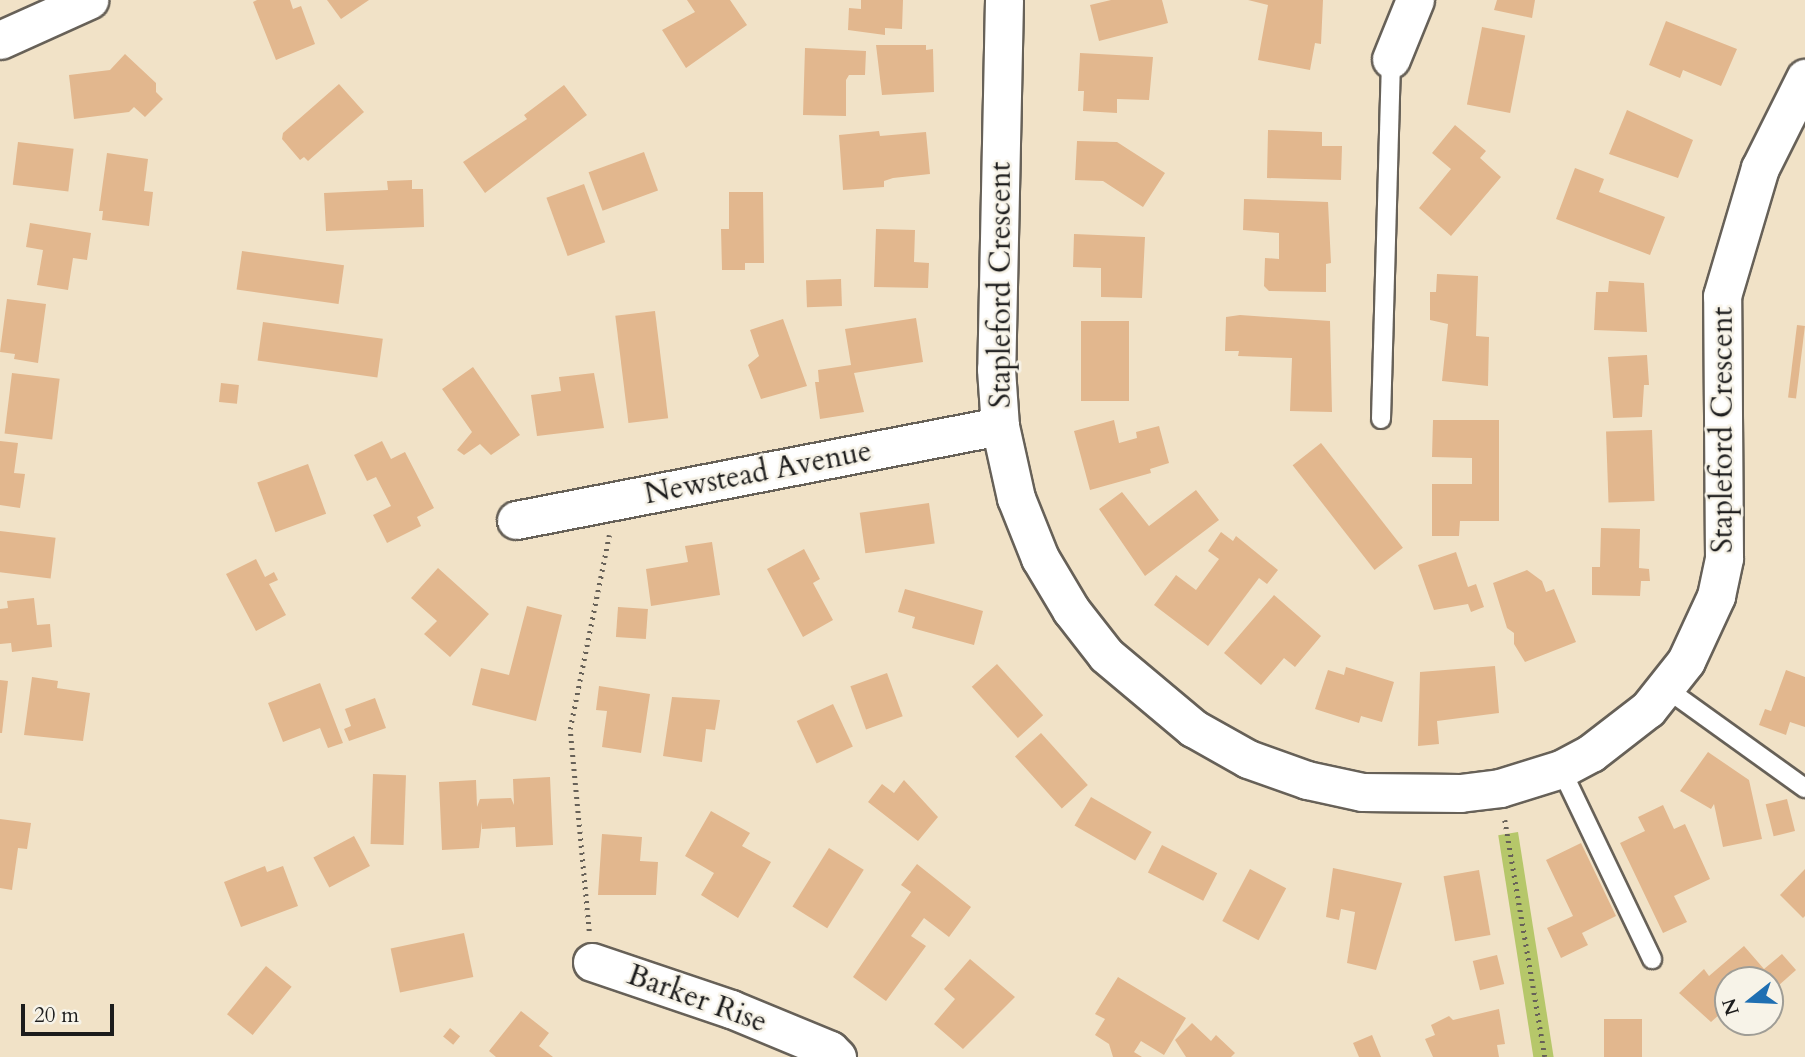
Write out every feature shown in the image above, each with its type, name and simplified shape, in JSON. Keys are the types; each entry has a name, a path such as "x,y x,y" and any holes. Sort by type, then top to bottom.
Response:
{"street":[{"path":"0,40 89,0"},
{"name":"Stapleford Crescent","path":"1004,0 996,369 1000,426 1016,498 1040,558 1071,610 1106,654 1193,728 1248,759 1307,780 1362,792 1411,796 1500,788 1561,769 1624,729 1667,689 1701,632 1724,558 1727,511 1719,342 1730,256 1760,168 1805,78"},
{"path":"1391,59 1415,0"},
{"name":"Newstead Avenue","path":"516,520 1000,426"},
{"name":"Barker Rise","path":"592,962 731,1009 830,1050 837,1057"}],"lane":[{"path":"1381,419 1391,59"},
{"path":"1667,689 1805,788"},
{"path":"1561,769 1652,959"}],"path":[{"path":"592,962 570,729 617,500"},
{"path":"1500,788 1545,1057"}],"green space":[{"path":"1518,832 1554,1057 1533,1057 1498,835"}],"building":[{"path":"290,0 293,9 301,6 315,44 276,60 253,2"},
{"path":"327,0 369,0 341,19"},
{"path":"687,0 730,0 747,25 686,68 662,30 695,12"},
{"path":"861,0 903,0 902,29 885,28 885,35 848,30 849,8 861,9"},
{"path":"1111,0 1162,0 1168,23 1099,41 1090,5"},
{"path":"1248,0 1323,0 1321,44 1315,43 1310,70 1258,60 1268,5"},
{"path":"1497,0 1535,0 1532,18 1494,10"},
{"path":"1666,21 1737,49 1721,86 1683,70 1680,78 1649,65"},
{"path":"1482,27 1525,35 1510,113 1467,105"},
{"path":"876,45 926,45 926,50 933,49 934,92 882,95"},
{"path":"805,48 866,51 865,75 849,75 846,80 846,116 803,115"},
{"path":"1080,53 1153,57 1149,100 1117,99 1117,113 1083,111 1084,91 1078,91"},
{"path":"125,54 156,83 156,92 163,99 145,117 134,107 129,112 74,119 69,75 110,70"},
{"path":"339,84 364,112 308,161 304,157 300,160 282,139 283,133"},
{"path":"564,85 587,115 485,193 463,162 527,119 524,115"},
{"path":"1627,110 1693,140 1678,178 1609,154"},
{"path":"1455,125 1486,151 1480,158 1501,177 1451,236 1419,208 1451,169 1432,153"},
{"path":"1268,130 1322,132 1322,146 1342,146 1341,180 1267,178"},
{"path":"879,131 880,136 926,132 930,174 893,178 884,181 884,187 843,190 839,135"},
{"path":"1077,141 1117,142 1165,173 1143,207 1103,181 1075,180"},
{"path":"18,142 74,149 68,192 13,185"},
{"path":"644,152 658,191 603,211 589,172"},
{"path":"107,153 148,159 144,191 153,192 149,226 102,220 103,211 99,211"},
{"path":"1575,168 1604,179 1599,192 1665,217 1650,255 1556,219"},
{"path":"412,180 412,189 423,189 424,227 326,231 324,193 388,190 387,181"},
{"path":"584,184 605,242 568,256 546,198"},
{"path":"729,192 763,192 764,263 745,263 745,270 722,270 721,229 729,229"},
{"path":"1244,199 1328,202 1331,263 1326,264 1326,292 1269,291 1264,286 1265,258 1279,259 1279,233 1243,230"},
{"path":"30,223 91,233 87,260 73,258 68,290 37,285 43,250 26,247"},
{"path":"876,229 915,230 914,262 929,263 928,288 874,287"},
{"path":"1074,234 1145,237 1142,298 1101,297 1101,268 1073,267"},
{"path":"242,251 344,265 339,304 237,290"},
{"path":"1437,274 1478,276 1476,336 1489,337 1488,386 1442,381 1448,324 1430,320 1430,292 1436,292"},
{"path":"841,279 842,306 807,307 806,280"},
{"path":"1609,281 1644,283 1647,332 1594,330 1596,292 1608,292"},
{"path":"7,299 46,304 38,363 14,359 15,354 0,352"},
{"path":"655,311 668,418 628,423 615,316"},
{"path":"1240,315 1330,321 1332,412 1290,411 1292,358 1238,356 1239,351 1225,351 1226,317"},
{"path":"916,318 923,362 854,373 864,412 820,419 815,382 819,382 818,370 851,365 845,329"},
{"path":"783,319 807,386 761,399 748,365 759,356 750,330"},
{"path":"1081,321 1129,321 1129,401 1081,401"},
{"path":"263,322 383,339 377,377 258,361"},
{"path":"1797,325 1805,326 1796,398 1788,397"},
{"path":"1647,355 1649,385 1644,385 1642,417 1613,418 1608,357"},
{"path":"473,367 520,435 491,455 480,444 464,455 457,450 472,432 442,389"},
{"path":"12,373 60,379 52,439 5,434"},
{"path":"594,373 604,428 537,436 531,395 561,391 559,377"},
{"path":"221,383 239,385 237,404 219,402"},
{"path":"1114,420 1119,443 1137,438 1136,432 1159,426 1169,463 1150,469 1151,473 1090,490 1074,431"},
{"path":"1433,420 1499,420 1499,521 1460,521 1459,536 1432,536 1432,484 1472,484 1472,458 1432,457"},
{"path":"1652,430 1654,501 1609,503 1606,432"},
{"path":"0,441 18,443 14,473 25,474 20,508 0,505"},
{"path":"382,441 391,459 405,452 434,508 417,517 421,526 387,543 373,515 391,506 376,477 367,481 354,455"},
{"path":"1321,443 1403,548 1375,570 1293,465"},
{"path":"308,464 326,514 275,532 257,482"},
{"path":"1196,490 1219,520 1145,576 1099,509 1122,492 1149,526"},
{"path":"929,503 935,544 865,553 860,513"},
{"path":"1601,528 1640,529 1639,568 1649,569 1650,581 1641,581 1640,596 1592,595 1592,567 1600,567"},
{"path":"0,531 56,538 51,579 0,572"},
{"path":"1221,532 1233,541 1236,536 1278,570 1267,584 1259,578 1208,646 1154,605 1176,575 1196,590 1219,559 1208,551"},
{"path":"712,542 720,595 651,606 646,569 688,562 685,546"},
{"path":"804,549 820,579 813,583 833,620 803,637 767,569"},
{"path":"1456,552 1468,587 1476,584 1484,607 1471,612 1468,604 1434,610 1418,565"},
{"path":"256,559 265,577 274,572 278,580 269,584 286,615 256,631 226,574"},
{"path":"438,568 489,614 450,657 424,634 437,621 411,598"},
{"path":"1527,570 1542,581 1546,592 1554,589 1576,642 1525,662 1514,644 1514,633 1507,628 1493,583"},
{"path":"905,589 983,611 974,645 912,628 915,617 898,612"},
{"path":"1274,595 1321,636 1295,667 1284,658 1261,685 1224,653"},
{"path":"34,598 37,625 50,624 52,647 12,652 11,643 0,644 0,609 8,608 7,601"},
{"path":"527,606 562,615 536,721 472,705 481,668 509,675"},
{"path":"618,607 648,609 646,639 616,637"},
{"path":"997,664 1043,715 1018,738 972,687"},
{"path":"1495,666 1499,713 1437,721 1439,744 1418,746 1420,672"},
{"path":"1346,667 1394,682 1382,722 1361,716 1359,723 1315,709 1328,670 1344,675"},
{"path":"1786,670 1805,677 1805,727 1790,722 1786,735 1759,725 1765,709 1771,711"},
{"path":"887,673 903,716 866,730 850,686"},
{"path":"32,677 58,681 57,688 90,693 83,741 24,735"},
{"path":"0,680 8,681 2,733 0,733"},
{"path":"320,683 343,743 328,748 320,728 283,742 268,703"},
{"path":"599,686 650,694 641,753 602,747 607,711 596,710"},
{"path":"672,697 720,700 715,730 706,729 702,762 663,756"},
{"path":"375,698 386,728 349,741 344,729 351,726 345,709"},
{"path":"833,704 853,747 817,764 797,721"},
{"path":"1041,733 1088,785 1062,808 1015,756"},
{"path":"1708,752 1749,780 1762,839 1723,847 1714,804 1711,809 1680,791"},
{"path":"373,774 406,775 404,845 371,844"},
{"path":"550,777 553,845 516,847 515,827 482,829 482,822 479,848 442,850 439,782 476,780 477,807 480,799 511,798 514,805 513,779"},
{"path":"904,780 938,817 918,841 868,802 882,784 894,793"},
{"path":"1091,797 1152,832 1135,861 1074,826"},
{"path":"1787,799 1795,831 1774,836 1766,804"},
{"path":"1663,805 1674,829 1685,824 1710,879 1674,896 1687,922 1663,933 1620,843 1645,831 1638,817"},
{"path":"711,811 750,833 742,846 771,862 738,918 701,895 714,873 685,856"},
{"path":"0,819 31,823 27,849 18,848 12,890 0,888"},
{"path":"602,834 642,837 640,861 658,862 656,895 598,895"},
{"path":"354,836 370,866 329,888 313,858"},
{"path":"1581,843 1616,916 1582,933 1588,945 1561,958 1547,928 1573,916 1546,860"},
{"path":"1162,845 1217,873 1203,901 1148,873"},
{"path":"829,848 864,870 827,928 792,907"},
{"path":"917,864 971,907 949,937 924,918 911,936 926,946 886,1001 853,977 911,892 901,885"},
{"path":"265,866 267,872 283,866 298,906 241,927 224,882"},
{"path":"1333,868 1402,883 1376,970 1347,963 1355,912 1341,909 1339,920 1326,917"},
{"path":"1250,869 1286,888 1259,940 1222,921"},
{"path":"1805,869 1805,916 1803,918 1780,895"},
{"path":"1479,870 1490,935 1455,941 1444,876"},
{"path":"464,933 473,977 400,993 391,949"},
{"path":"1744,946 1761,966 1721,966"},
{"path":"1782,954 1796,970 1784,981 1784,966 1768,966"},
{"path":"1497,955 1504,984 1480,990 1473,961"},
{"path":"970,959 1015,997 963,1049 934,1024 955,999 944,989"},
{"path":"266,966 292,987 253,1035 227,1014"},
{"path":"1704,969 1709,976 1714,972 1714,1019 1711,1022 1679,993"},
{"path":"1118,977 1186,1018 1164,1055 1141,1041 1134,1052 1142,1057 1113,1057 1109,1044 1095,1035 1105,1019 1095,1014"},
{"path":"1499,1009 1505,1044 1497,1045 1499,1057 1433,1057 1425,1039 1435,1035 1431,1025 1449,1016 1453,1020"},
{"path":"521,1011 549,1033 539,1046 553,1057 496,1057 489,1051"},
{"path":"1604,1019 1642,1019 1642,1057 1604,1057"},
{"path":"1192,1023 1211,1041 1216,1035 1235,1053 1231,1057 1186,1057 1175,1040"},
{"path":"450,1028 460,1036 453,1045 443,1037"},
{"path":"1372,1035 1381,1057 1359,1057 1353,1043"}]}
